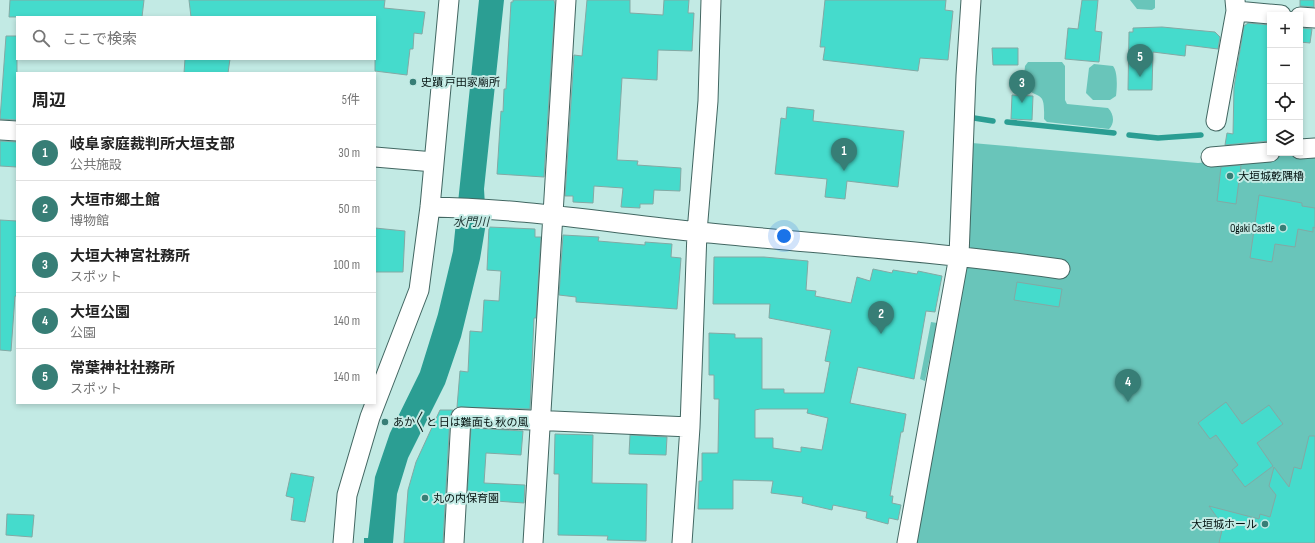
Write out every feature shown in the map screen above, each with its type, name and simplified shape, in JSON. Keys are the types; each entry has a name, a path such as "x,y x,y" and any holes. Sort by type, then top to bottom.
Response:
{"street":[{"path":"376,403 419,290 430,207 450,0"},
{"path":"533,543 566,0"},
{"path":"682,543 690,426 697,232 708,101 711,0"},
{"path":"907,543 959,256 966,76 971,0"},
{"path":"1216,121 1235,5 1267,12"},
{"path":"1303,17 1315,18"},
{"path":"0,130 16,131"},
{"path":"1303,150 1315,148"},
{"path":"1211,157 1267,152"},
{"path":"376,158 434,162"},
{"path":"430,207 493,209 697,232 959,256 1060,269"},
{"path":"343,543 347,495 368,424 376,404"},
{"path":"454,543 461,418 690,426"}],"shaded area":[{"path":"1130,0 1155,0 1155,8 1152,10 1137,9"},
{"path":"1028,62 1062,62 1065,66 1065,100 1067,104 1108,108 1112,113 1113,118 1111,127 1109,129 1047,122 1044,119 1044,103 1042,99 1023,86 1025,66"},
{"path":"1094,64 1113,66 1115,69 1117,80 1116,96 1110,100 1093,100 1086,93 1089,68"},
{"path":"972,143 1198,163 1280,156 1303,156 1303,154 1315,153 1315,543 915,543"},
{"path":"931,322 937,323 925,381 920,379"}],"water":[{"name":"水門川","path":"479,0 504,0 484,189 486,223 480,259 461,337 445,384 408,458 397,494 393,543 364,543 364,538 368,538 375,477 390,433 420,372 438,314 453,251"}],"building":[{"path":"10,0 144,0 142,16 9,17"},
{"path":"189,0 385,0 384,8 425,12 422,34 414,33 413,49 410,49 407,75 375,71 376,16 191,16"},
{"path":"513,0 554,0 555,5 544,177 497,174 501,111 503,112 504,89 506,89 511,2 513,2"},
{"path":"587,0 630,0 630,13 663,15 664,0 689,0 688,13 694,13 692,51 658,50 657,80 622,78 617,160 638,161 637,165 681,168 680,191 654,190 653,204 640,204 640,208 621,207 623,188 594,186 593,203 573,202 573,196 565,196 574,55 582,56"},
{"path":"825,0 946,0 945,10 953,11 948,60 920,58 918,71 823,60 825,47 820,47"},
{"path":"1082,0 1098,0 1095,31 1102,32 1099,62 1065,59 1068,28 1078,29"},
{"path":"1300,0 1314,0 1314,7 1300,6"},
{"path":"1248,23 1267,25 1267,141 1225,145 1227,133 1233,134 1234,87 1244,26"},
{"path":"1162,27 1215,32 1220,37 1218,49 1186,45 1185,56 1153,52 1152,90 1128,90 1129,32 1133,32 1133,28"},
{"path":"1303,28 1312,29 1310,43 1303,42"},
{"path":"6,36 16,36 16,120 0,119"},
{"path":"992,48 1018,48 1018,65 993,65"},
{"path":"185,60 230,60 228,72 184,72"},
{"path":"1012,95 1033,96 1032,120 1011,119"},
{"path":"787,107 814,110 813,121 904,131 898,187 847,181 845,199 825,197 827,179 775,174 781,118 786,119"},
{"path":"0,141 16,142 16,167 0,166"},
{"name":"大垣城乾隅櫓","path":"1241,165 1236,204 1217,201 1221,167"},
{"name":"Ogaki Castle","path":"1259,195 1302,203 1302,206 1315,208 1315,228 1313,227 1313,232 1298,229 1295,247 1275,244 1272,262 1250,258"},
{"path":"0,220 16,221 16,296 11,351 0,350"},
{"path":"489,227 535,229 535,237 541,237 536,318 534,318 530,409 457,407 460,371 468,372 470,331 482,332 484,300 499,301 501,271 487,270"},
{"path":"376,228 405,231 403,272 376,272"},
{"path":"563,235 599,237 598,241 645,245 645,242 672,244 671,257 681,258 677,309 576,302 576,297 559,295"},
{"path":"714,257 764,257 808,261 806,290 816,291 815,296 851,303 857,277 870,281 873,269 892,273 893,270 917,274 918,271 942,276 935,312 926,311 914,379 858,367 850,403 906,414 903,432 901,432 890,496 893,496 892,503 901,505 898,520 889,518 888,524 866,518 867,512 833,505 832,510 802,503 803,497 771,493 773,481 733,480 733,509 698,509 699,481 702,481 702,453 718,453 719,399 714,399 714,375 709,375 709,333 735,334 735,338 762,338 762,389 784,389 784,393 824,393 830,362 825,361 831,330 769,318 770,304 713,304","holes":["808,409 807,413 828,418 822,450 801,447 801,452 773,448 773,438 755,438 755,410"]},
{"path":"1017,282 1062,289 1059,307 1014,300"},
{"path":"1226,402 1242,424 1269,405 1283,424 1257,443 1273,466 1245,487 1232,470 1238,465 1216,435 1210,439 1198,423"},
{"path":"440,410 453,410 450,416 443,543 404,543 408,490 416,462"},
{"path":"471,428 523,431 521,455 486,453 484,483 525,485 524,503 467,499"},
{"path":"555,434 593,435 592,483 647,484 646,541 607,540 608,536 558,535 559,474 554,474"},
{"path":"630,435 667,437 666,455 629,454"},
{"path":"1309,436 1315,436 1315,543 1219,543 1223,526 1209,506 1259,519 1260,514 1270,517 1276,495 1269,486 1274,467 1289,487 1294,467 1301,469"},
{"path":"291,473 314,477 305,522 291,520 294,498 286,496"},
{"path":"7,514 34,515 32,537 6,535"}],"waterway":[{"path":"974,118 993,121"},
{"path":"1007,122 1114,133"},
{"path":"1129,135 1158,138 1201,135"}],"place":[{"name":"常葉神社社務所","path":"1140,77"},
{"name":"史蹟 戸田家廟所","path":"413,82"},
{"name":"大垣大神宮社務所","path":"1022,103"},
{"name":"岐阜家庭裁判所大垣支部","path":"844,171"},
{"name":"大垣城乾隅櫓","path":"1230,176"},
{"name":"Ogaki Castle","path":"1283,228"},
{"name":"大垣市郷土館","path":"881,334"},
{"name":"大垣公園","path":"1128,402"},
{"name":"あか〱と 日は難面も 秋の風","path":"385,422"},
{"name":"丸の内保育園","path":"425,498"},
{"name":"大垣城ホール","path":"1265,524"}]}
